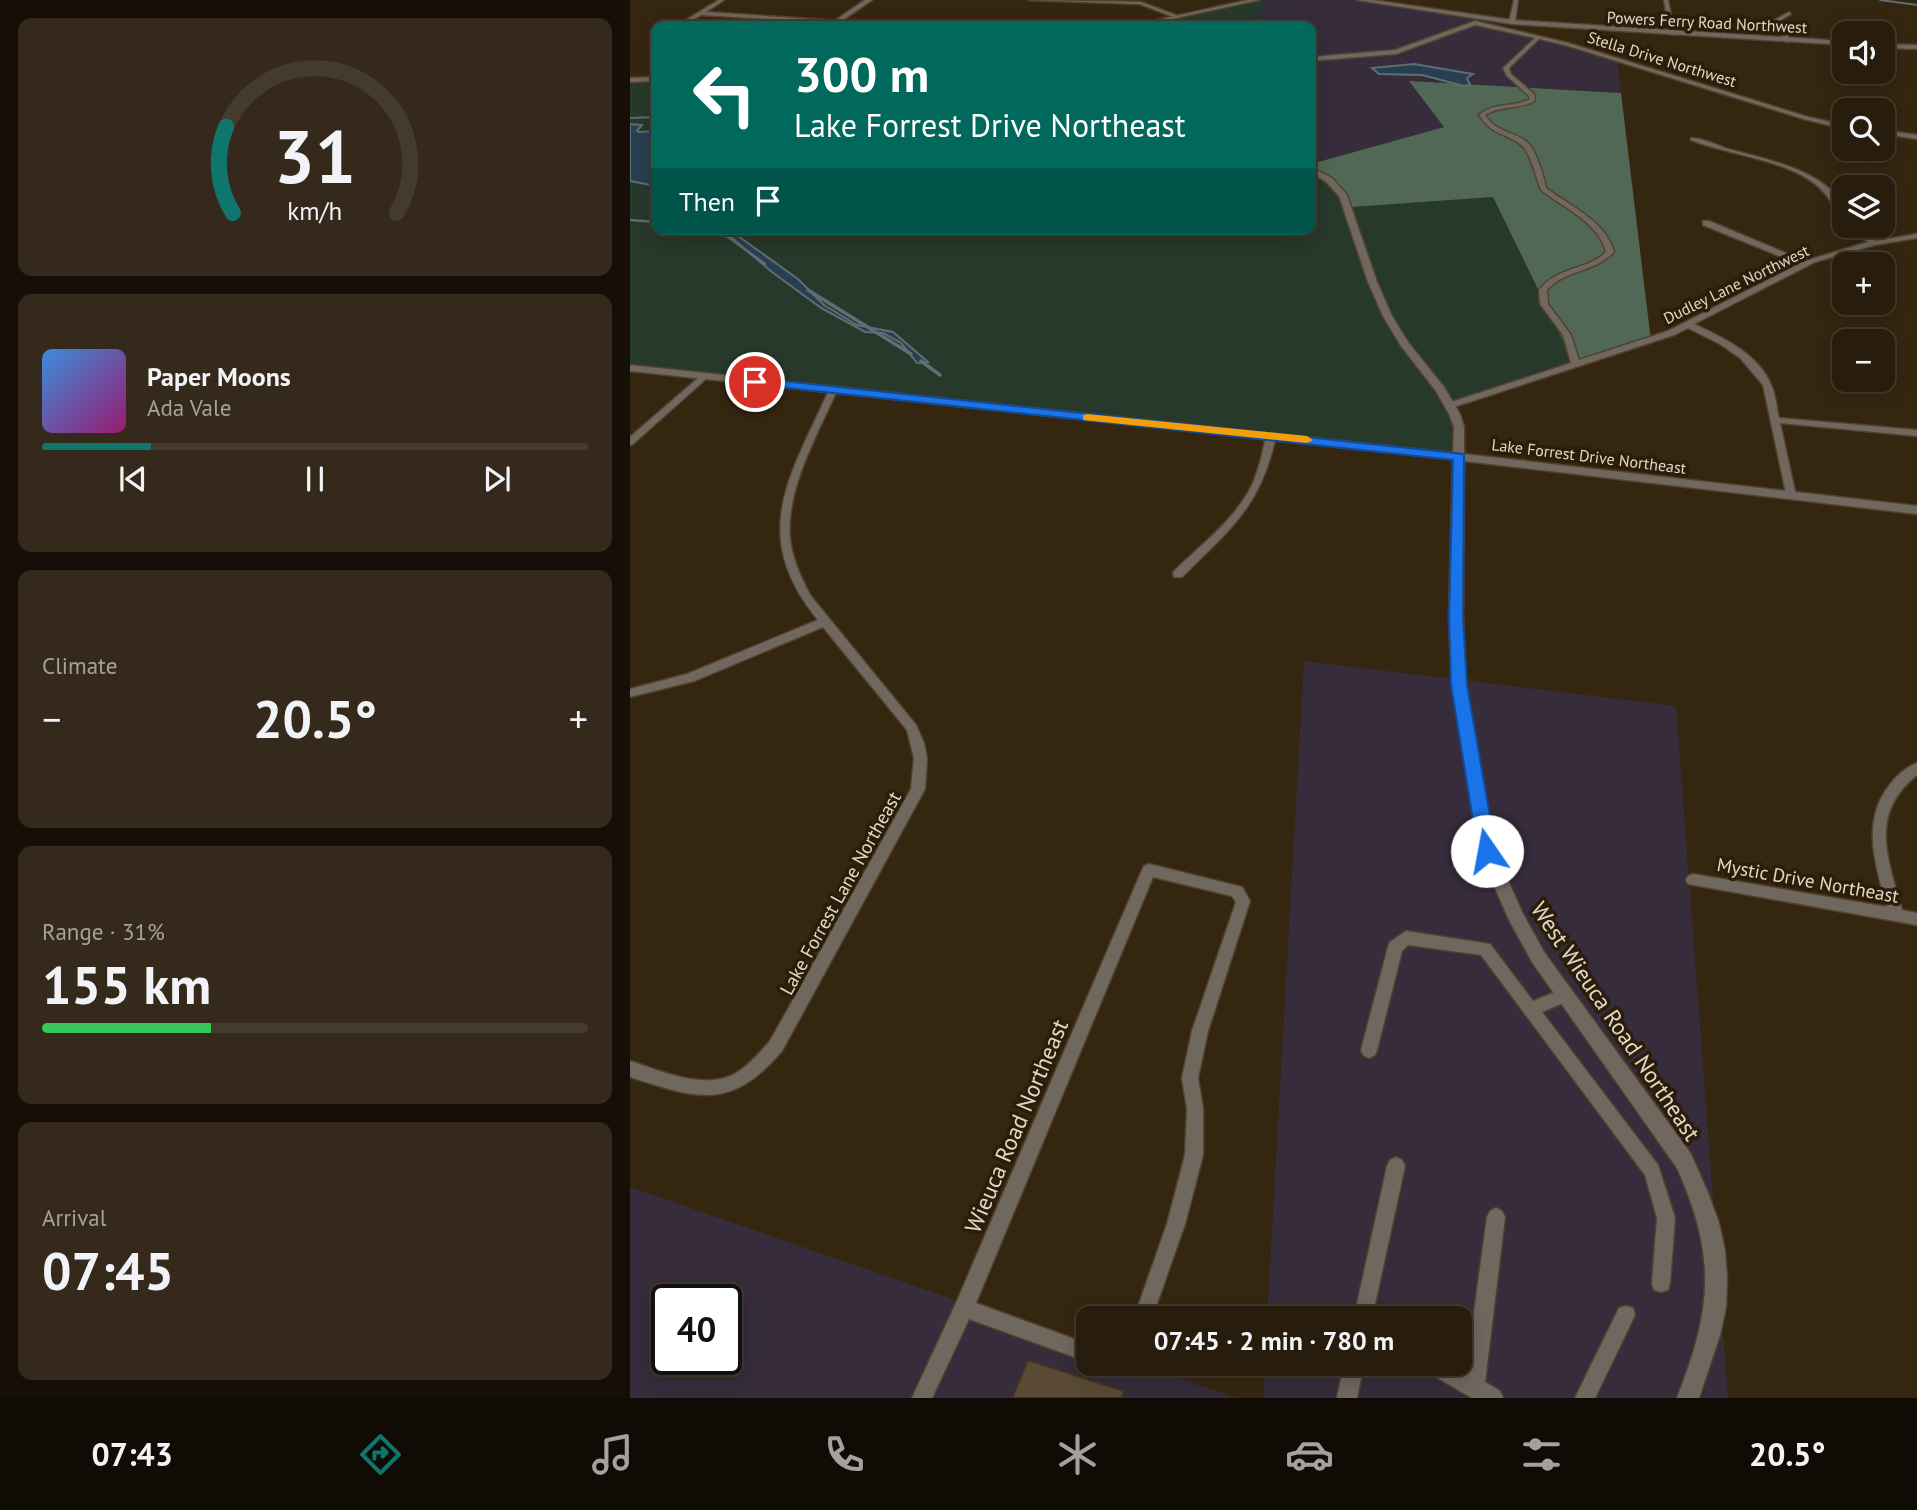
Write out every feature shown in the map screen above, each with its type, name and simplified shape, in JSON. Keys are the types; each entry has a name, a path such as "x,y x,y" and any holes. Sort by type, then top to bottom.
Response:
{"street":[{"path":"687,21 722,0"},
{"path":"699,13 838,21 869,0"},
{"path":"1030,0 1141,3 1178,17"},
{"path":"1158,21 1256,0"},
{"name":"Powers Ferry Road Northwest","path":"1360,0 1476,21 1832,42"},
{"path":"1512,22 1516,0"},
{"path":"1666,0 1673,34"},
{"path":"1787,40 1778,20 1789,13"},
{"path":"1316,58 1396,52 1476,21"},
{"name":"Stella Drive Northwest","path":"1476,21 1539,37 1832,124"},
{"path":"1539,37 1506,68 1509,75 1532,95 1532,100 1521,106 1489,110 1482,115 1490,127 1525,144 1540,174 1543,189 1581,215 1609,244 1610,252 1604,259 1559,275 1543,290 1544,304 1567,335 1576,365"},
{"path":"1895,46 1917,47"},
{"path":"630,80 651,79"},
{"path":"1895,134 1917,137"},
{"path":"1693,139 1713,147 1772,161 1806,175 1832,197"},
{"path":"1316,172 1329,180 1343,195 1389,318 1405,346 1451,405"},
{"path":"1706,223 1804,263"},
{"name":"Dudley Lane Northwest","path":"1451,405 1652,341 1689,325 1804,263 1874,243 1917,236"},
{"path":"1867,238 1874,243"},
{"path":"1689,325 1726,343 1753,364 1767,385 1791,496"},
{"name":"Lake Forrest Drive Northeast","path":"630,368 1271,436 1917,510"},
{"path":"630,443 704,376"},
{"name":"Lake Forrest Lane Northeast","path":"630,1069 690,1088 706,1089 738,1080 766,1059 776,1046 915,797 922,773 918,739 897,709 805,597 792,570 785,543 785,518 793,481 833,390"},
{"name":"West Wieuca Road Northeast","path":"1451,405 1459,427 1456,618 1459,678 1482,828 1495,874 1516,918 1565,995 1684,1161 1699,1191 1709,1219 1718,1277 1714,1325 1688,1398"},
{"path":"1774,420 1917,433"},
{"path":"1178,574 1240,515 1255,493 1268,458 1271,436"},
{"path":"630,692 690,678 824,622"},
{"path":"1896,915 1879,845 1880,811 1888,794 1900,779 1917,768"},
{"name":"Wieuca Road Northeast","path":"922,1398 964,1308 1149,870 1237,891 1244,901 1200,1031 1190,1078 1195,1109 1194,1155 1176,1224 1147,1306"},
{"name":"Mystic Drive Northeast","path":"1693,880 1917,919"},
{"path":"1369,1050 1395,947 1406,938 1485,949 1652,1171 1666,1218 1661,1283"},
{"path":"1529,1010 1565,995"},
{"path":"1366,1306 1396,1166"},
{"path":"1474,1389 1496,1217"},
{"path":"964,1308 1076,1349"},
{"path":"1585,1398 1626,1315"},
{"path":"1347,1398 1351,1376"},
{"path":"1452,1376 1493,1398"}],"shaded area":[{"path":"1268,0 1368,0 1460,16 1617,58 1621,93 1410,81 1444,127 1316,163 1316,21 1253,21"},
{"path":"1304,661 1676,706 1728,1398 1263,1398 1264,1376 1472,1376 1472,1306 1268,1306"},
{"path":"630,1187 1076,1342 1076,1376 1174,1376 1237,1398 630,1398"}],"green space":[{"path":"1254,0 1268,0 1253,21 1154,21"},
{"path":"651,78 651,235 1316,235 1316,172 1335,184 1352,207 1493,197 1574,363 1451,403 1469,456 630,369 630,79"},
{"path":"1409,81 1621,93 1651,341 1574,363 1493,197 1352,207 1335,184 1316,172 1316,163 1444,127"}],"water":[{"path":"1414,64 1473,74 1467,78 1470,85 1464,86 1422,75 1379,74 1372,68"},
{"path":"630,124 642,125 637,131 651,131 651,185 630,181"},
{"path":"722,235 737,235 798,279 824,305 857,325 893,332 928,362 917,363 901,343 883,333 865,332 821,308 732,238"}],"building":[{"path":"1028,1360 1124,1391 1122,1398 1012,1398"}],"waterway":[{"path":"1880,0 1917,5"},
{"path":"630,118 651,117"},
{"path":"630,220 651,222"},
{"path":"725,235 765,264"},
{"path":"808,290 911,354"},
{"path":"921,361 940,375"}],"slow traffic":[{"path":"1087,417 1307,440"}],"route":[{"path":"755,382 1459,457 1456,618 1459,685 1487,851"}]}
